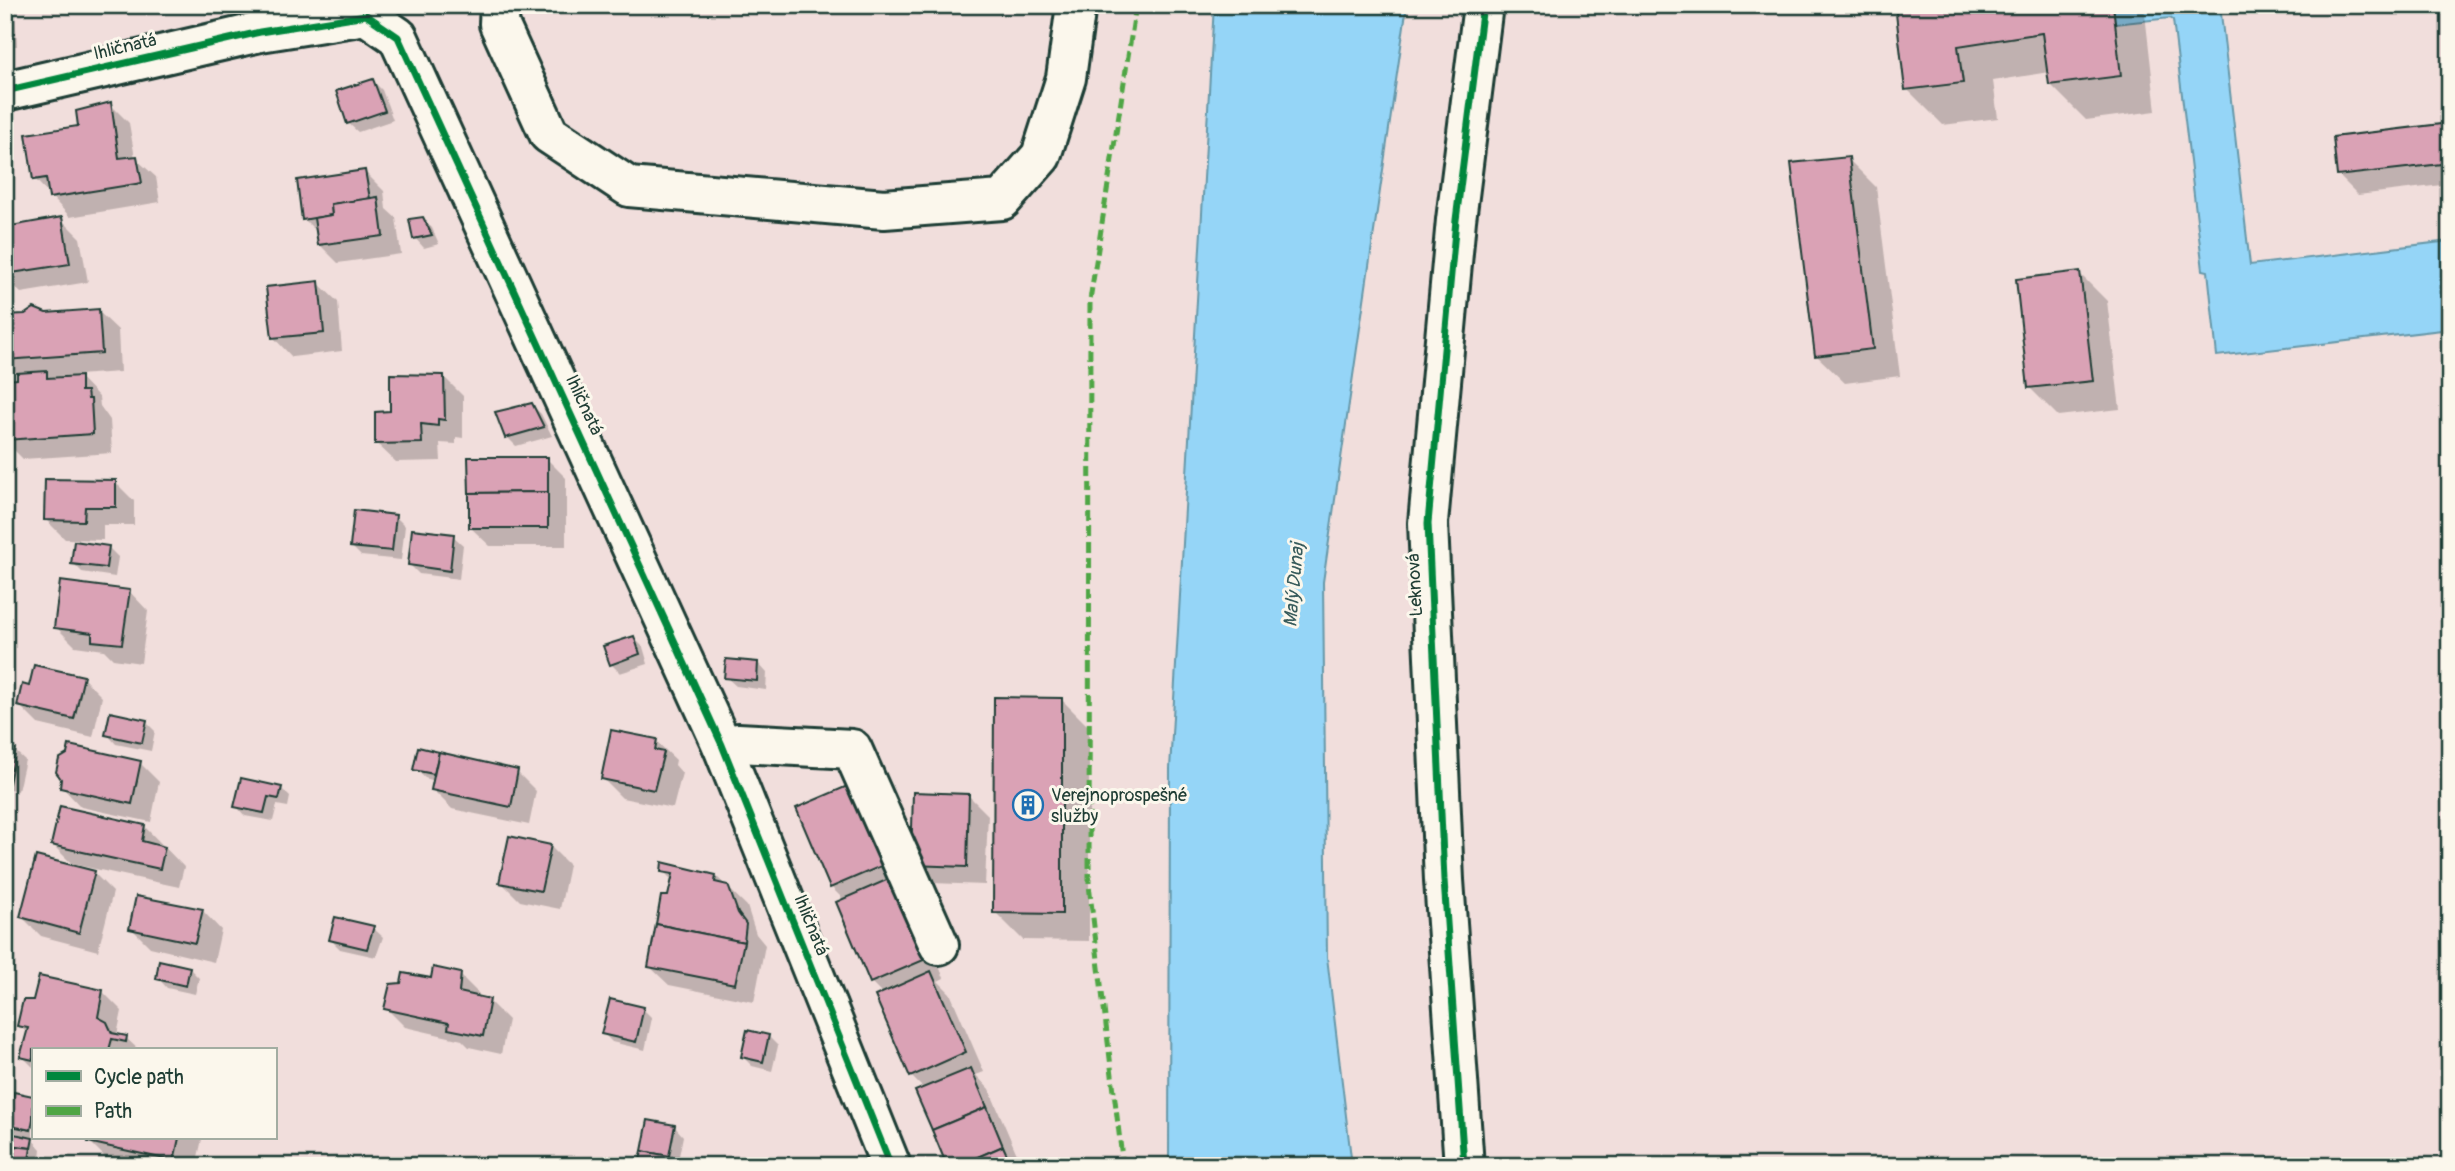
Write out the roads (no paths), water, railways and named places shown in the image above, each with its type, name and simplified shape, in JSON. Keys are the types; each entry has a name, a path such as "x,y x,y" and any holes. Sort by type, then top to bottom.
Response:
{"street":[{"path":"500,5 499,24 549,134 629,187 884,209 1002,200 1041,156 1066,78 1076,5"},
{"name":"Leknová","path":"1464,1166 1444,880 1428,523 1456,220 1483,5"},
{"name":"Ihličnatá","path":"5,91 260,19 366,15 398,37 722,745 891,1166"},
{"path":"722,745 738,743 852,749 939,945"}],"water":[{"name":"Malý Dunaj","path":"1214,5 1407,5 1323,582 1327,957 1352,1166 1169,1166 1170,769"},
{"path":"2113,5 2220,5 2250,265 2450,241 2450,329 2217,356 2208,271 2203,270 2173,20 2170,18 2115,24"}],"place":[{"name":"Verejnoprospešné služby","path":"1028,805"}]}
